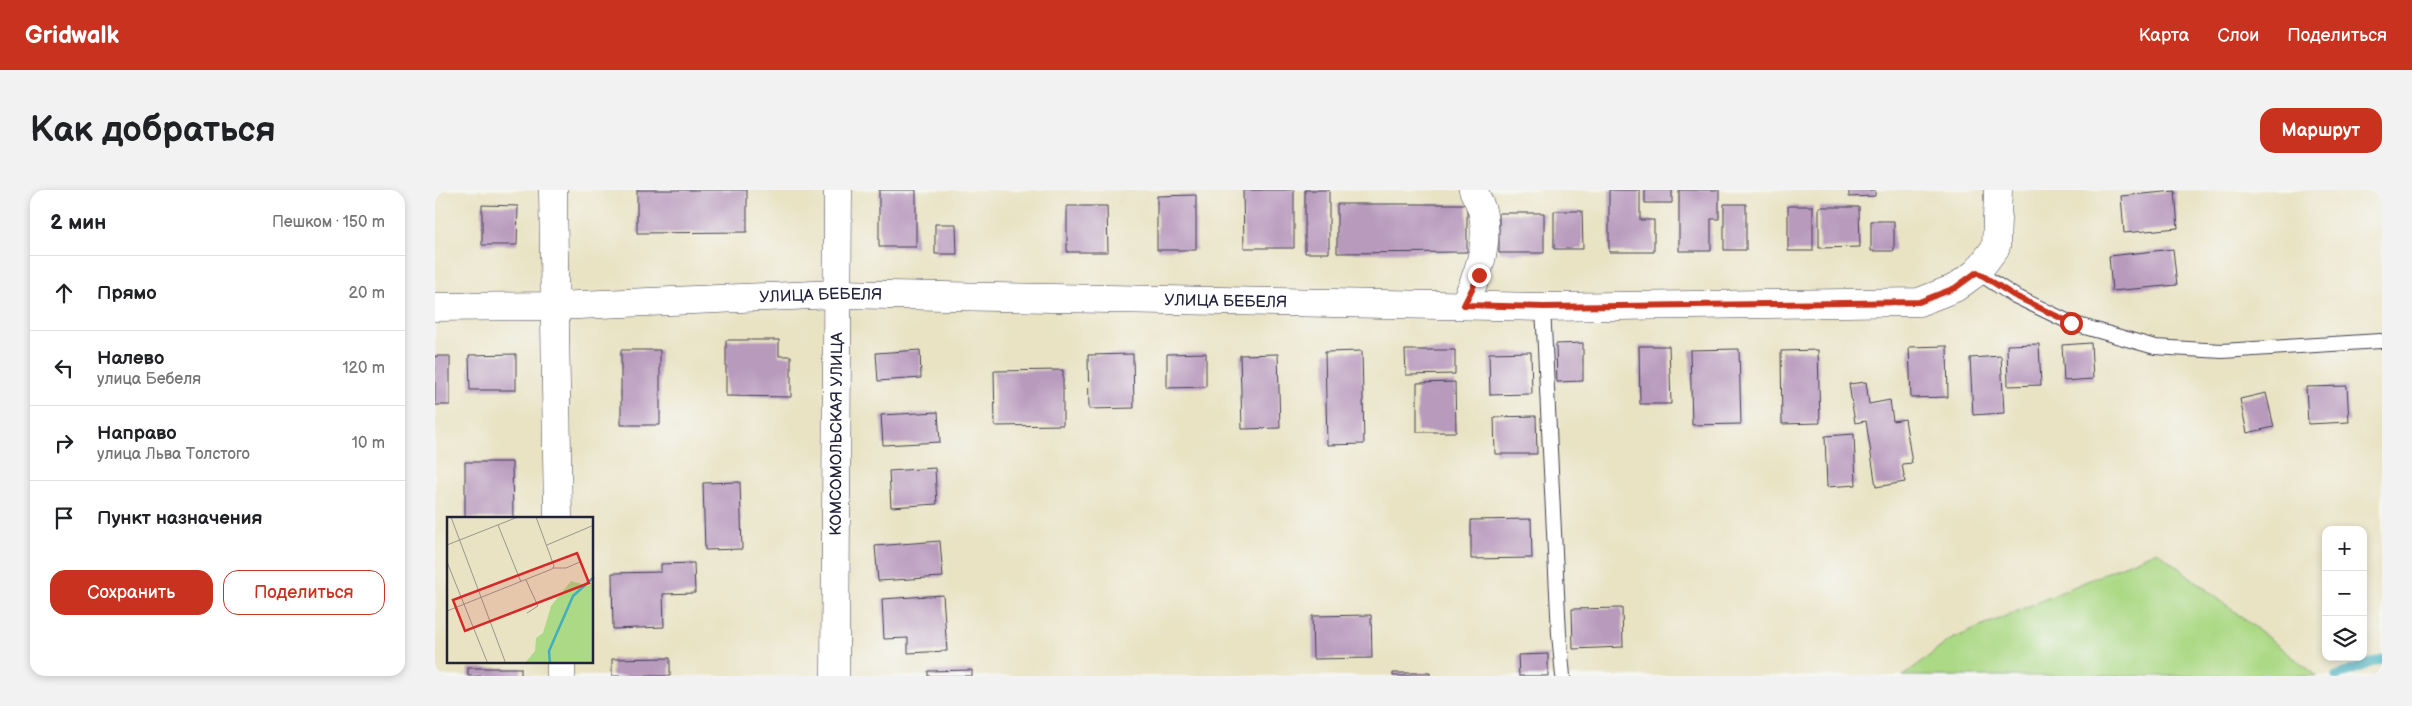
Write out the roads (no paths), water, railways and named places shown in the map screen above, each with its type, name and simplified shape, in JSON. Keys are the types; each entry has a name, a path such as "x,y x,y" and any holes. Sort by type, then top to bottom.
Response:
{"street":[{"path":"553,190 558,517"},
{"name":"КОМСОМОЛЬСКАЯ УЛИЦА","path":"835,676 838,190"},
{"path":"1464,305 1479,275 1484,244 1483,214 1473,190"},
{"name":"УЛИЦА БЕБЕЛЯ","path":"435,307 555,306 837,294 1543,307 1919,302 1955,288 1977,272 1996,247 1998,190"},
{"path":"561,663 561,676"}],"lane":[{"path":"1977,272 2013,295 2071,323 2155,346 2222,351 2380,341"},
{"path":"1543,307 1559,634 1563,676"}],"waterway":[{"path":"2336,676 2382,659"}]}
